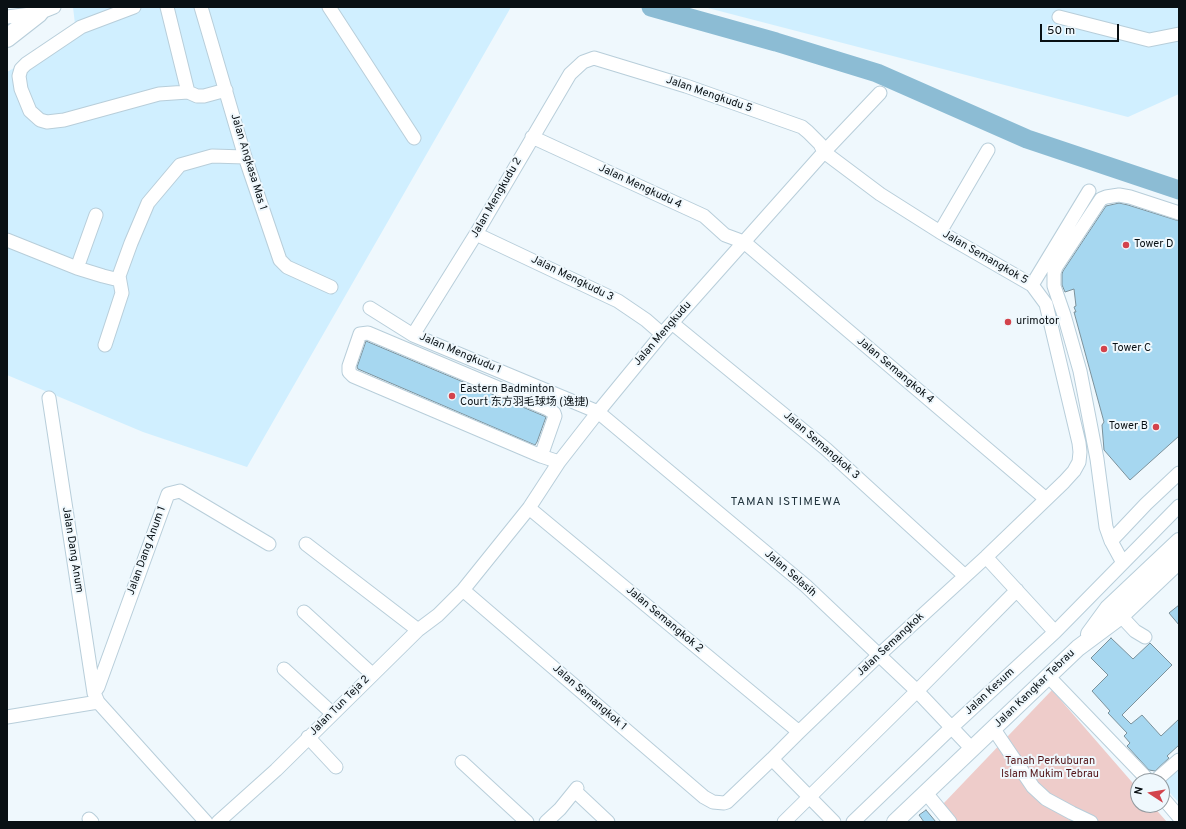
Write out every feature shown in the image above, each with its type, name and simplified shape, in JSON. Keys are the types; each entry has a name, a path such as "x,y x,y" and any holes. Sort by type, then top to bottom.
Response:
{"highway":[{"path":"7,38 47,10"}],"main road":[{"path":"1078,648 1108,608 1179,541"},
{"name":"Jalan Kangkar Tebrau","path":"895,822 1078,648 1121,616 1179,561"}],"street":[{"path":"134,7 81,27 26,64 21,69 19,76 21,89 30,111 40,120 47,122 64,120 159,94 188,92 197,96 204,96 226,90"},
{"path":"167,7 188,92"},
{"name":"Jalan Angkasa Mas 1","path":"201,7 245,156 280,260 287,267 330,288"},
{"path":"329,7 414,138"},
{"path":"7,17 47,10"},
{"path":"1059,18 1148,40 1179,34"},
{"name":"Jalan Mengkudu 5","path":"583,62 594,58 601,60 686,86 802,128 820,144 824,152"},
{"name":"Jalan Mengkudu 2","path":"413,335 476,234 570,74 583,62"},
{"name":"Jalan Mengkudu","path":"463,590 529,508 559,462 662,334 824,152 880,93"},
{"name":"Jalan Mengkudu 4","path":"532,137 704,216 726,235 744,242"},
{"path":"940,232 988,150"},
{"name":"Jalan Semangkok 5","path":"824,152 880,194 940,232 1032,285 1046,304 1080,452 1079,462 1074,471 1064,482"},
{"path":"105,346 122,293 119,276 148,203 180,165 212,156 245,156"},
{"path":"1032,285 1089,191"},
{"path":"1123,563 1111,541 1106,527 1097,459 1080,371 1054,286 1054,273 1056,267 1101,200 1106,197 1119,195 1130,197 1179,213"},
{"path":"77,268 96,215"},
{"name":"Jalan Mengkudu 3","path":"476,234 618,301 646,320 662,334"},
{"path":"7,240 77,268 103,276 115,278 119,276"},
{"name":"Jalan Semangkok 4","path":"744,242 1046,499"},
{"name":"Jalan Mengkudu 1","path":"370,308 413,335 598,412"},
{"name":"Jalan Semangkok 3","path":"672,323 826,449 965,576"},
{"path":"542,456 555,416 554,413 548,409 368,333 360,334 348,366 349,372 353,376 542,456 559,462"},
{"name":"Jalan Dang Anum","path":"49,398 96,698"},
{"name":"Jalan Selasih","path":"598,412 806,586 917,691 972,749"},
{"path":"1111,541 1146,504 1179,473"},
{"name":"Jalan Semangkok","path":"717,803 727,802 879,655 986,557 1064,482"},
{"name":"Jalan Dang Anum 1","path":"96,698 98,687 168,494 180,491 269,544"},
{"name":"Jalan Kesum","path":"853,822 952,727 1055,632 1179,506"},
{"name":"Jalan Semangkok 2","path":"529,508 799,732"},
{"path":"306,544 418,630"},
{"path":"986,557 1055,632"},
{"path":"1111,576 1127,590"},
{"name":"Jalan Tun Teja 2","path":"218,822 276,770 372,674 418,630 438,616 463,590"},
{"name":"Jalan Semangkok 1","path":"463,590 704,796 717,803"},
{"path":"784,822 1017,590"},
{"path":"304,612 372,674"},
{"path":"1121,616 1135,631 1145,637"},
{"path":"284,669 332,713"},
{"path":"1048,676 1141,773"},
{"path":"7,717 96,698 206,822"},
{"path":"993,728 1033,787 1046,799 1091,822"},
{"path":"308,737 336,767"},
{"path":"772,759 834,822"},
{"path":"1165,773 1179,760"},
{"path":"462,762 528,822"},
{"path":"546,822 560,809 576,789 608,822"},
{"path":"926,793 950,822"},
{"path":"1170,806 1179,817"}],"shaded area":[{"path":"73,7 511,7 247,467 143,432 7,375 7,72 76,33"},
{"path":"704,7 1179,7 1179,94 1128,117"},
{"path":"1179,768 1179,803 1170,793 1170,775"}],"green space":[{"name":"Tanah Perkuburan Islam Mukim Tebrau","path":"1052,690 1130,780 1130,813 1159,813 1167,822 958,822 943,804"}],"building":[{"path":"1119,203 1179,221 1179,436 1130,480 1104,450 1102,425 1104,422 1074,312 1076,312 1074,307 1076,306 1074,289 1065,292 1062,285 1063,271 1106,206"},
{"name":"Eastern Badminton Court 东方羽毛球场 (逸捷)","path":"366,341 546,417 537,442 535,445 358,369 357,367"},
{"path":"1179,605 1179,625 1169,613"},
{"path":"1111,638 1133,659 1150,643 1172,665 1122,715 1131,724 1142,715 1161,736 1179,719 1179,745 1167,756 1169,758 1155,771 1149,770 1127,746 1130,743 1124,736 1127,733 1108,713 1110,711 1092,691 1108,675 1091,658"},
{"path":"926,810 936,822 924,822 919,815"}],"waterway":[{"path":"651,7 776,42 877,73 1027,139 1179,190"}],"place":[{"name":"Tower D","path":"1126,245"},
{"name":"urimotor","path":"1008,322"},
{"name":"Tower C","path":"1104,349"},
{"name":"Eastern Badminton Court 东方羽毛球场 (逸捷)","path":"452,396"},
{"name":"Tower B","path":"1156,427"}],"district":[{"name":"TAMAN ISTIMEWA","path":"786,503"}]}
